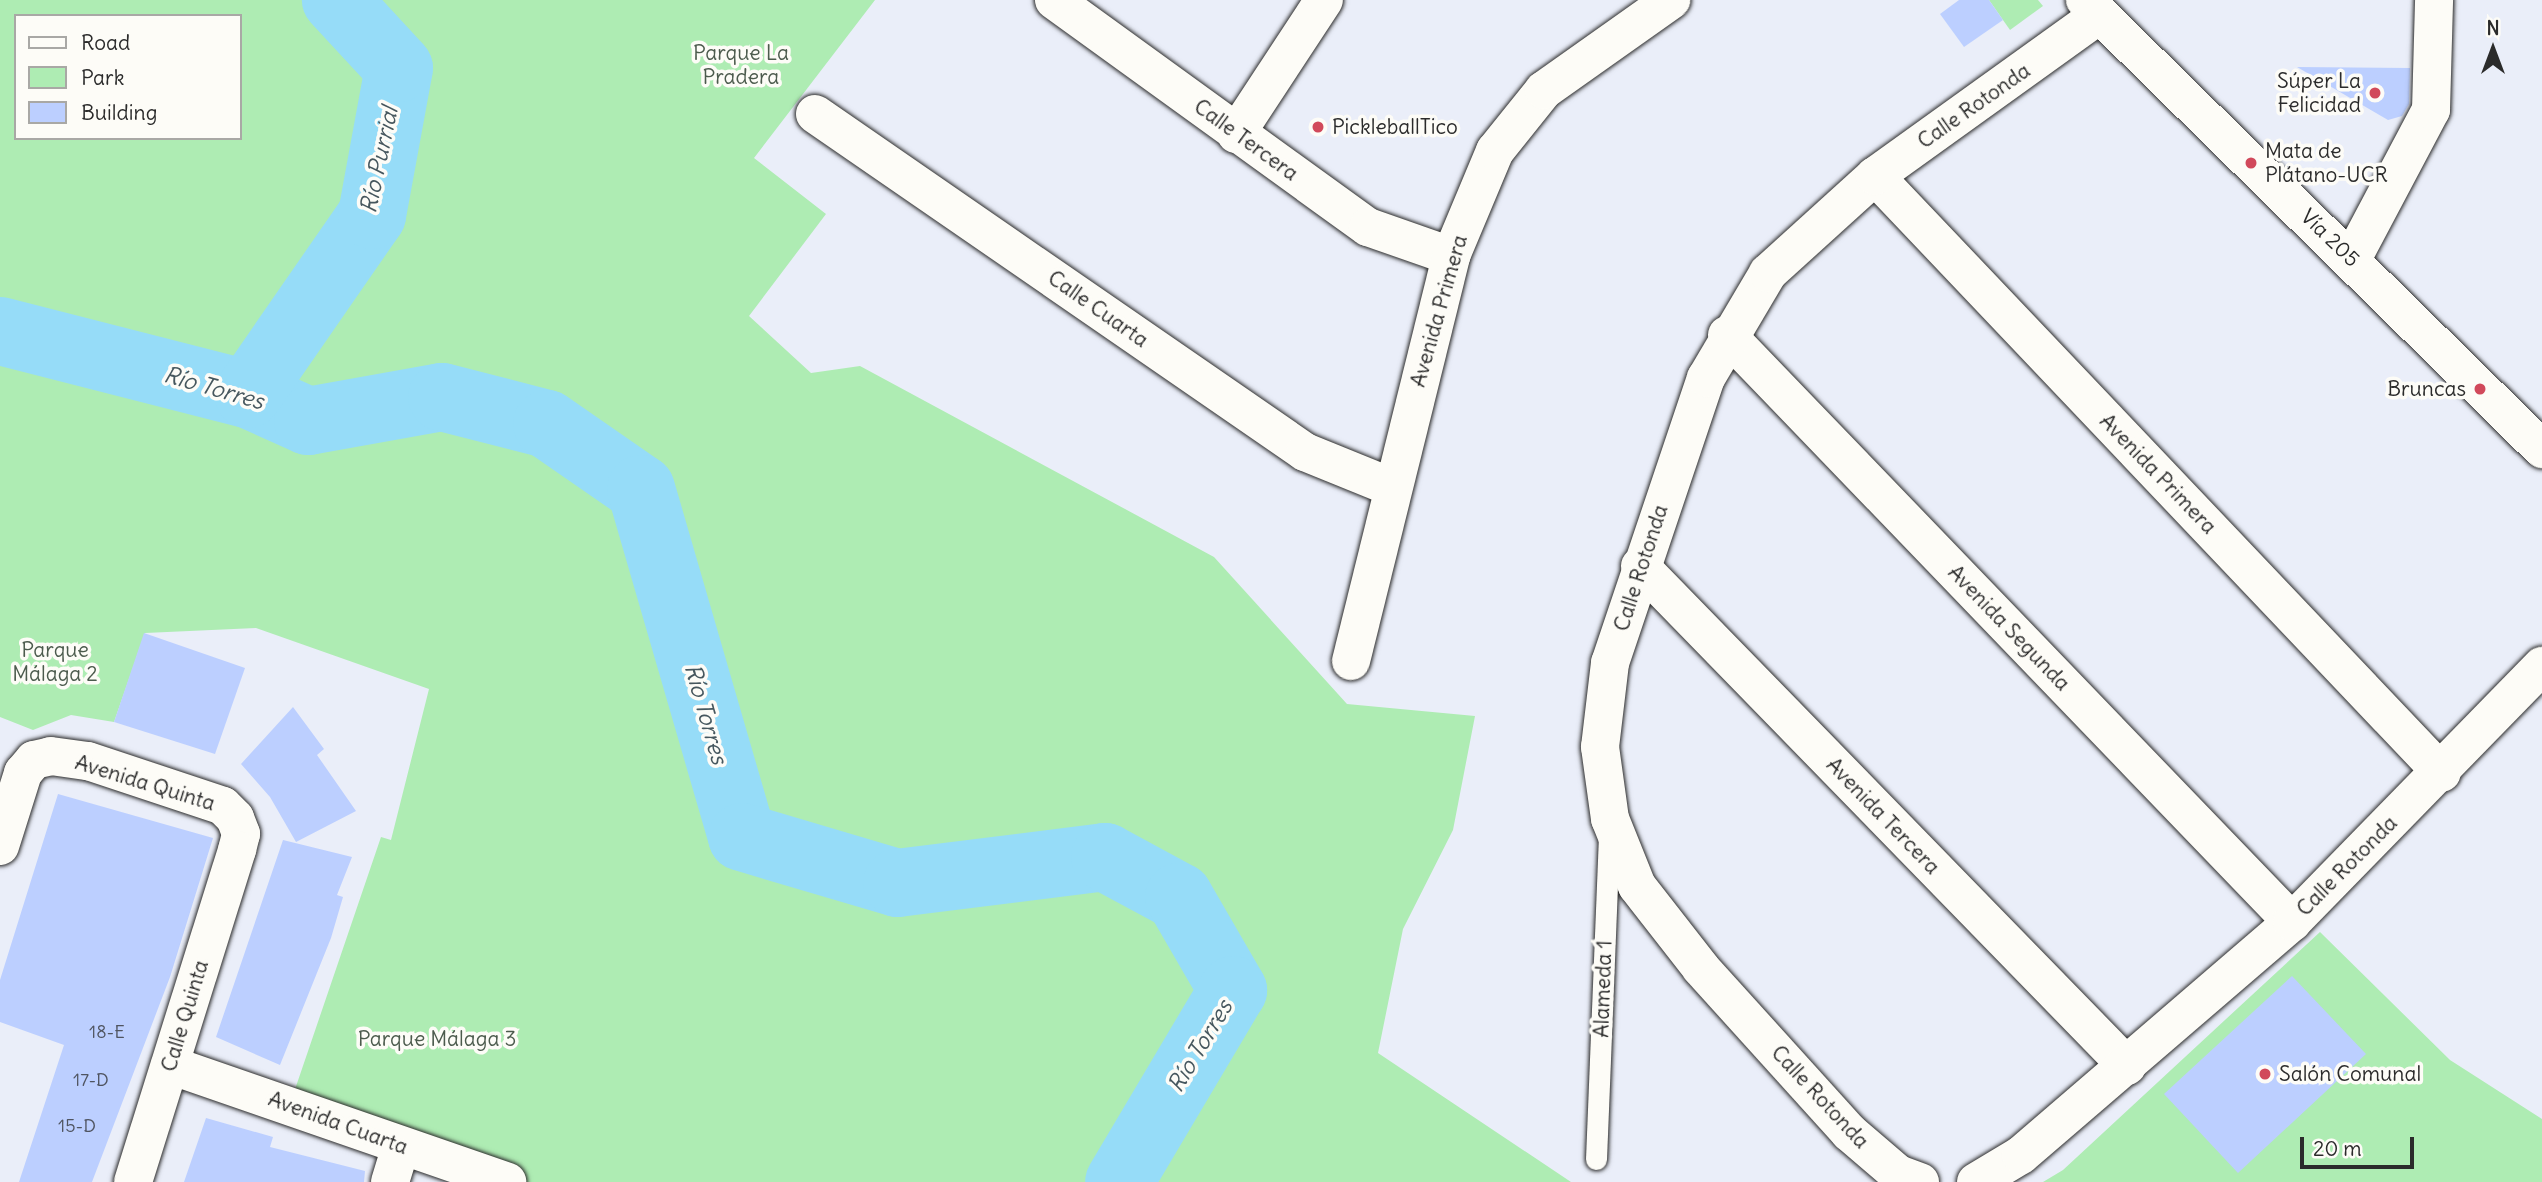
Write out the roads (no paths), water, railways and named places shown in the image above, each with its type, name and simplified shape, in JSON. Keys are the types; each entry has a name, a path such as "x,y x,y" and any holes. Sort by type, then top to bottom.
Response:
{"street":[{"name":"Calle Tercera","path":"1054,0 1367,227 1451,256"},
{"path":"1236,134 1324,0"},
{"name":"Avenida Primera","path":"1351,661 1391,487 1451,256 1496,151 1544,90 1671,0"},
{"path":"2353,259 2431,110 2434,0"},
{"name":"Vía 205","path":"2092,8 2353,259 2542,449"},
{"name":"Calle Rotonda","path":"1920,1182 1898,1174 1849,1132 1701,968 1637,886 1610,819 1602,735 1610,663 1640,566 1727,335 1768,273 1875,176 2092,8"},
{"name":"Calle Cuarta","path":"815,114 1305,452 1391,487"},
{"name":"Avenida Primera","path":"1875,176 2442,773"},
{"name":"Avenida Segunda","path":"1727,335 2292,922"},
{"name":"Avenida Tercera","path":"1640,566 2127,1066"},
{"name":"Calle Rotonda","path":"1976,1182 2021,1156 2292,922 2442,773 2542,666"},
{"name":"Avenida Quinta","path":"0,846 23,773 34,760 51,756 88,761 223,806 235,818 241,834 237,850"},
{"name":"Calle Quinta","path":"132,1182 237,850"},
{"name":"Avenida Cuarta","path":"170,1065 396,1164 507,1182"}],"lane":[{"name":"Alameda 1","path":"1596,1159 1610,819"}],"waterway":[{"name":"Río Purrial","path":"248,394 372,215 399,68 336,0"},
{"name":"Río Torres","path":"0,331 248,394 308,421 442,397 547,424 641,489 742,837 897,883 1105,857 1179,897 1233,990 1119,1182"}],"place":[{"name":"Súper La Felicidad","path":"2375,93"},
{"name":"PickleballTico","path":"1318,127"},
{"name":"Mata de Plátano-UCR","path":"2251,163"},
{"name":"Bruncas","path":"2480,389"},
{"name":"Salón Comunal","path":"2265,1074"}],"park label":[{"name":"Parque La Pradera","path":"741,65"},
{"name":"Parque Málaga 2","path":"55,662"},
{"name":"Parque Málaga 3","path":"437,1039"}]}
